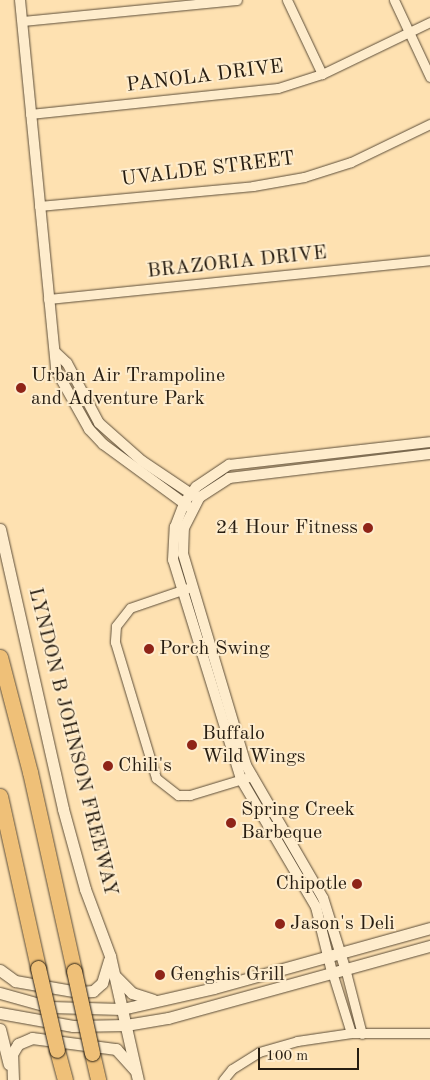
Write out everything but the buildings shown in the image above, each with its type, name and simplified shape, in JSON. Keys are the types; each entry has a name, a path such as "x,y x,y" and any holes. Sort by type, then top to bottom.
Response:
{"highway":[{"path":"0,657 30,772 98,1080"},
{"path":"0,796 65,1080"}],"main road":[{"name":"LYNDON B JOHNSON FREEWAY","path":"0,529 63,809 85,889 110,956 137,1076"},
{"path":"0,993 50,1008 88,1011 122,1009 340,954 430,928"},
{"path":"0,1013 73,1026 126,1025 168,1018 430,946"},
{"path":"0,970 15,981 86,992 102,983 110,956"},
{"path":"114,976 125,987 144,999 162,1000"},
{"path":"0,1029 13,1080"},
{"path":"13,1080 12,1054 18,1044 32,1038 116,1049 137,1076"}],"street":[{"path":"20,0 56,370 69,397 89,429 114,454 188,507"},
{"path":"22,21 237,0"},
{"path":"287,0 322,74"},
{"path":"394,0 430,77"},
{"name":"PANOLA DRIVE","path":"30,114 245,94 294,84 322,74 430,22"},
{"name":"UVALDE STREET","path":"39,206 253,186 304,178 351,162 430,124"},
{"name":"BRAZORIA DRIVE","path":"48,299 430,260"},
{"path":"55,352 67,363 99,423 122,445 195,496"},
{"path":"362,1034 345,968 323,898 241,779 210,685 173,560 172,540 188,507 211,474 229,465 430,442"},
{"path":"114,454 122,445"},
{"path":"402,445 404,457"},
{"path":"319,454 320,466"},
{"path":"195,496 229,478 430,454"},
{"path":"188,507 182,542 221,681 252,776 316,907 332,972 351,1033"},
{"path":"193,586 130,608 116,626 115,642 156,778 178,795 190,795 252,776"},
{"path":"210,685 221,681"},
{"path":"223,1080 244,1060 271,1047 351,1033 430,1034"}],"place":[{"name":"Urban Air Trampoline and Adventure Park","path":"21,388"},
{"name":"24 Hour Fitness","path":"368,528"},
{"name":"Porch Swing","path":"149,649"},
{"name":"Buffalo Wild Wings","path":"192,745"},
{"name":"Chili's","path":"108,766"},
{"name":"Spring Creek Barbeque","path":"231,823"},
{"name":"Chipotle","path":"357,884"},
{"name":"Jason's Deli","path":"280,924"},
{"name":"Genghis Grill","path":"160,975"}]}
